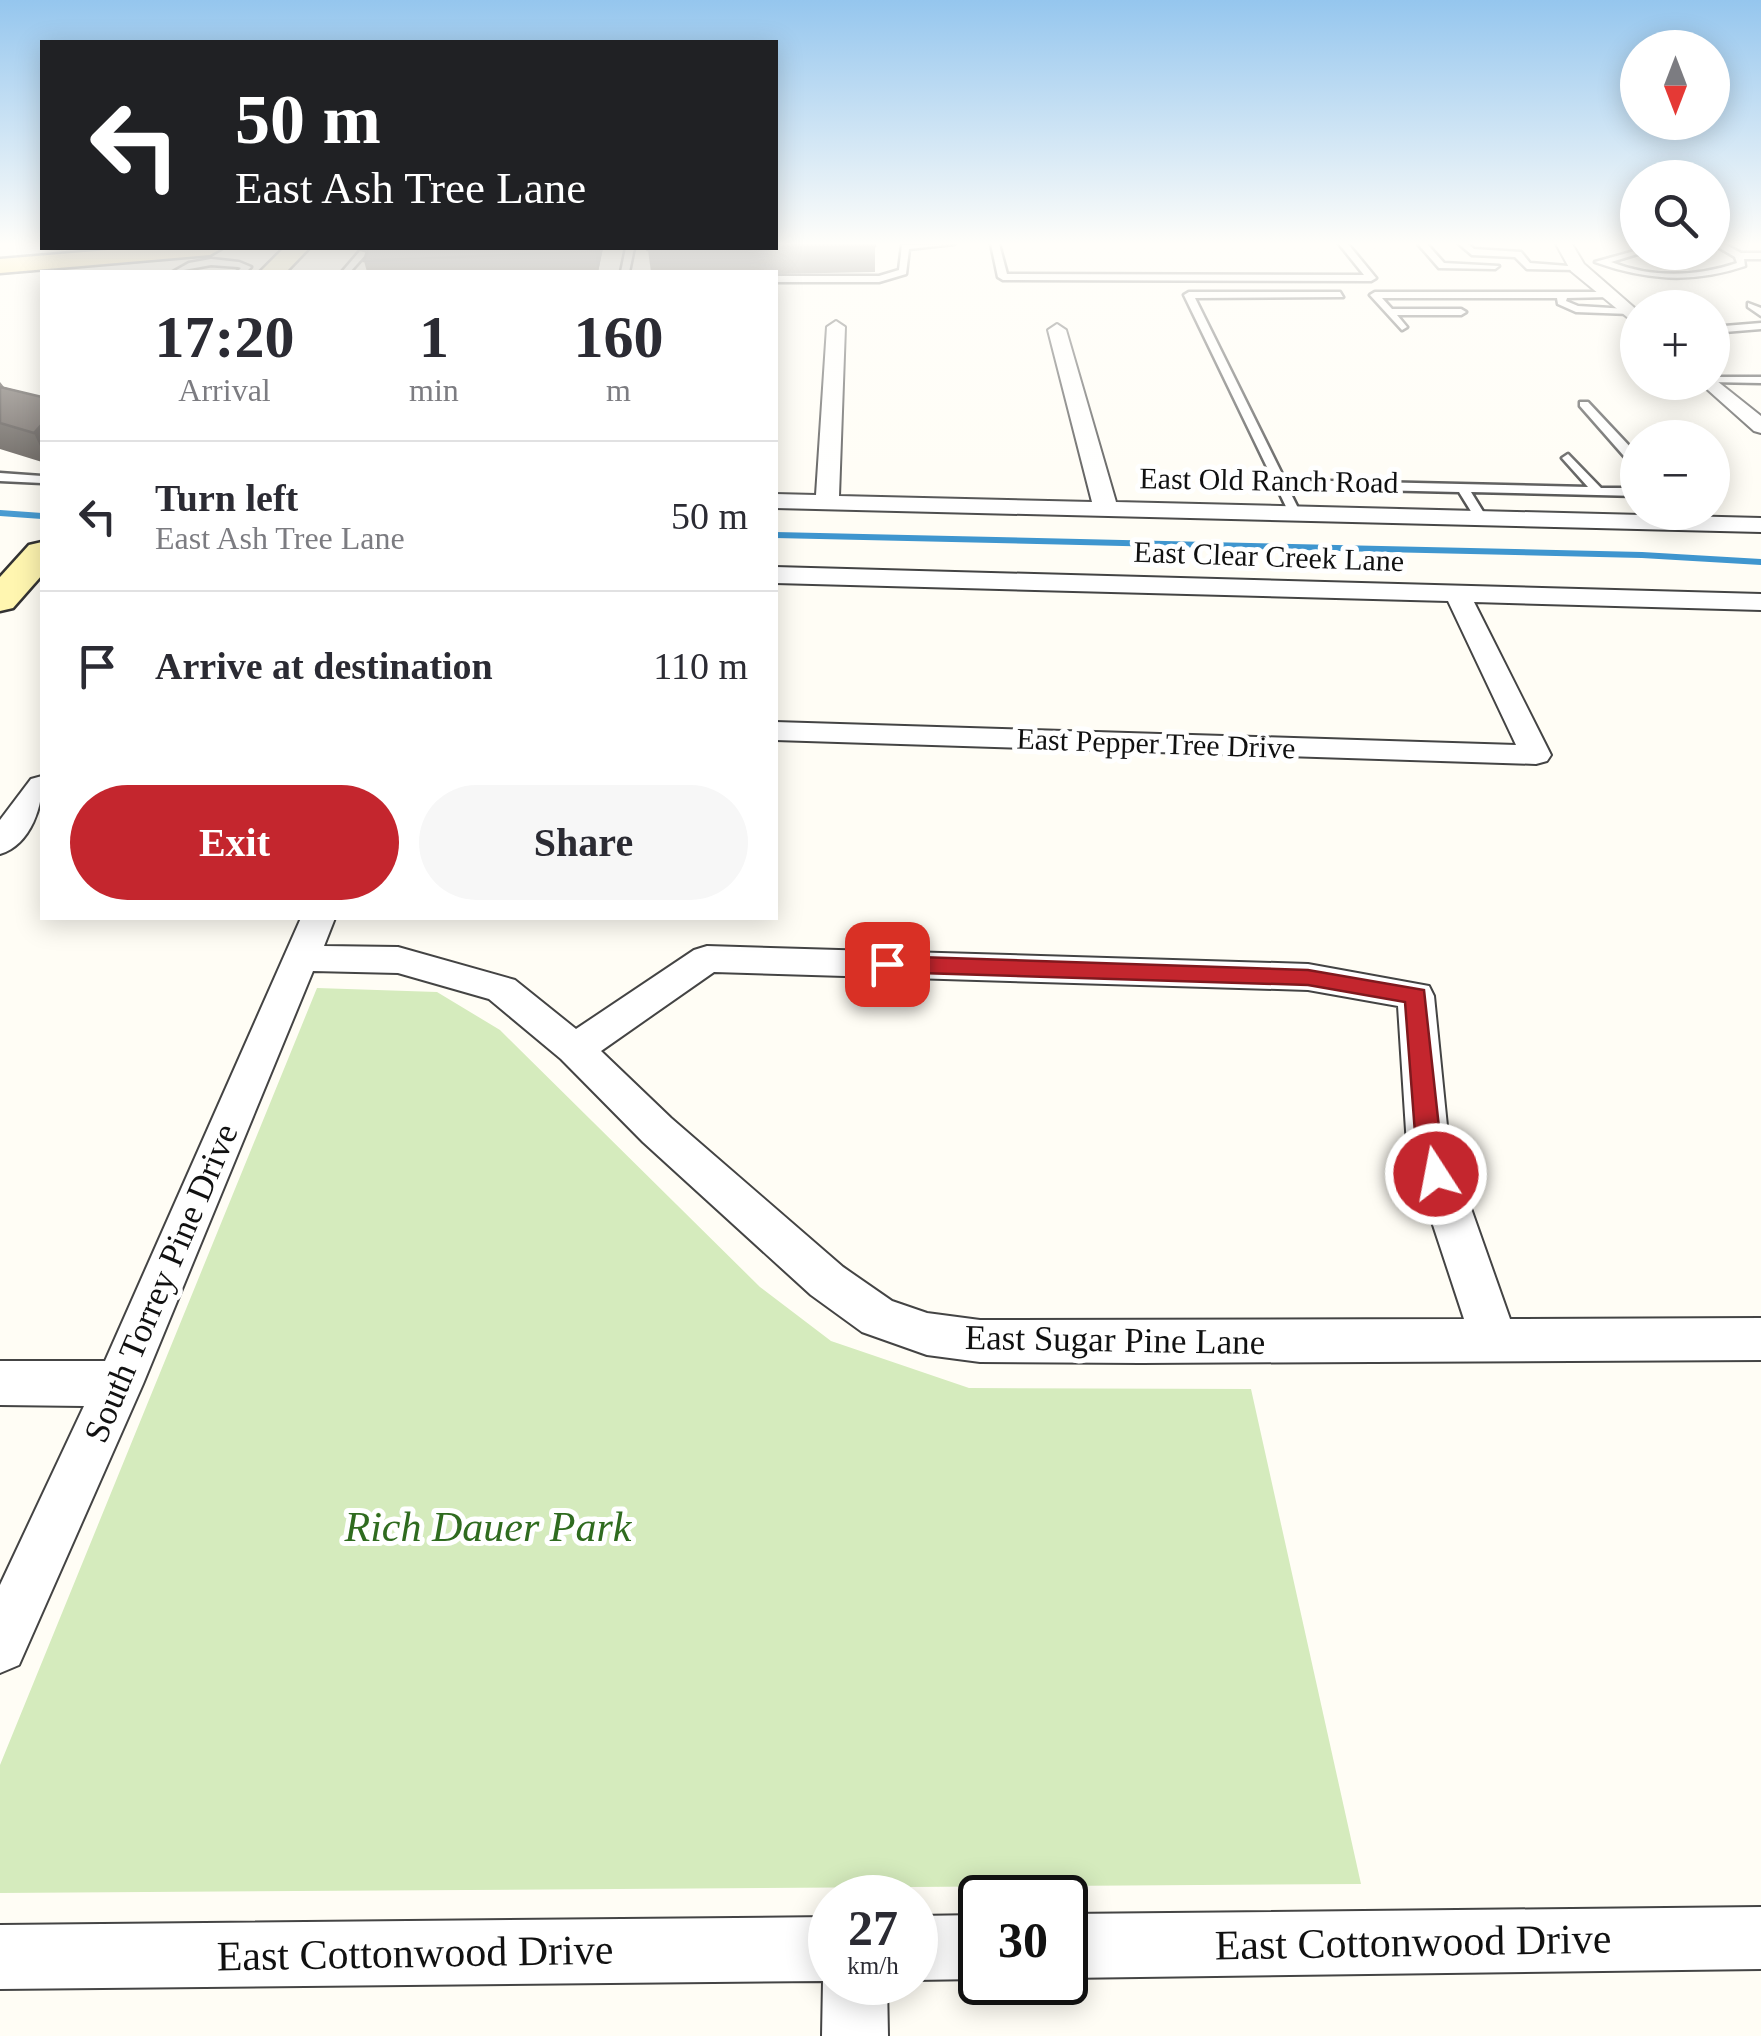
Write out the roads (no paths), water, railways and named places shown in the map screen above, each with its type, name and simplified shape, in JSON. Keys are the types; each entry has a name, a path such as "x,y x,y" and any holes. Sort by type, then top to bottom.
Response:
{"street":[{"path":"827,502 835,339"},
{"path":"1059,339 1106,509"},
{"path":"1730,398 1761,427"},
{"name":"East Old Ranch Road","path":"778,501 1620,518"},
{"name":"East Old Ranch Road","path":"1730,522 1761,524"},
{"name":"East Clear Creek Lane","path":"778,576 1761,602"},
{"name":"East Pepper Tree Drive","path":"778,731 1536,755 1457,594"},
{"path":"0,843 40,789"},
{"name":"South Torrey Pine Drive","path":"0,1646 119,1384 317,920"},
{"name":"East Sugar Pine Lane","path":"300,958 398,960 502,988 575,1049 657,1130 827,1282 878,1317 927,1334 980,1341 1761,1338"},
{"path":"575,1049 708,959 1308,978 1416,996 1428,1146 1496,1340"},
{"path":"0,1383 119,1384"},
{"name":"East Cottonwood Drive","path":"1088,1946 1761,1938"},
{"name":"East Cottonwood Drive","path":"0,1956 808,1949"},
{"path":"855,2005 855,2036"}],"lane":[{"path":"1211,339 1294,514"},
{"path":"1730,381 1761,380"},
{"path":"1584,404 1620,442"},
{"path":"1568,458 1598,492"},
{"path":"0,477 40,480"},
{"path":"1280,484 1620,492"},
{"path":"1464,488 1480,518"}],"waterway":[{"path":"0,513 40,516"},
{"path":"778,535 1642,555 1761,562"}],"park label":[{"name":"Rich Dauer Park","path":"488,1527"}]}
